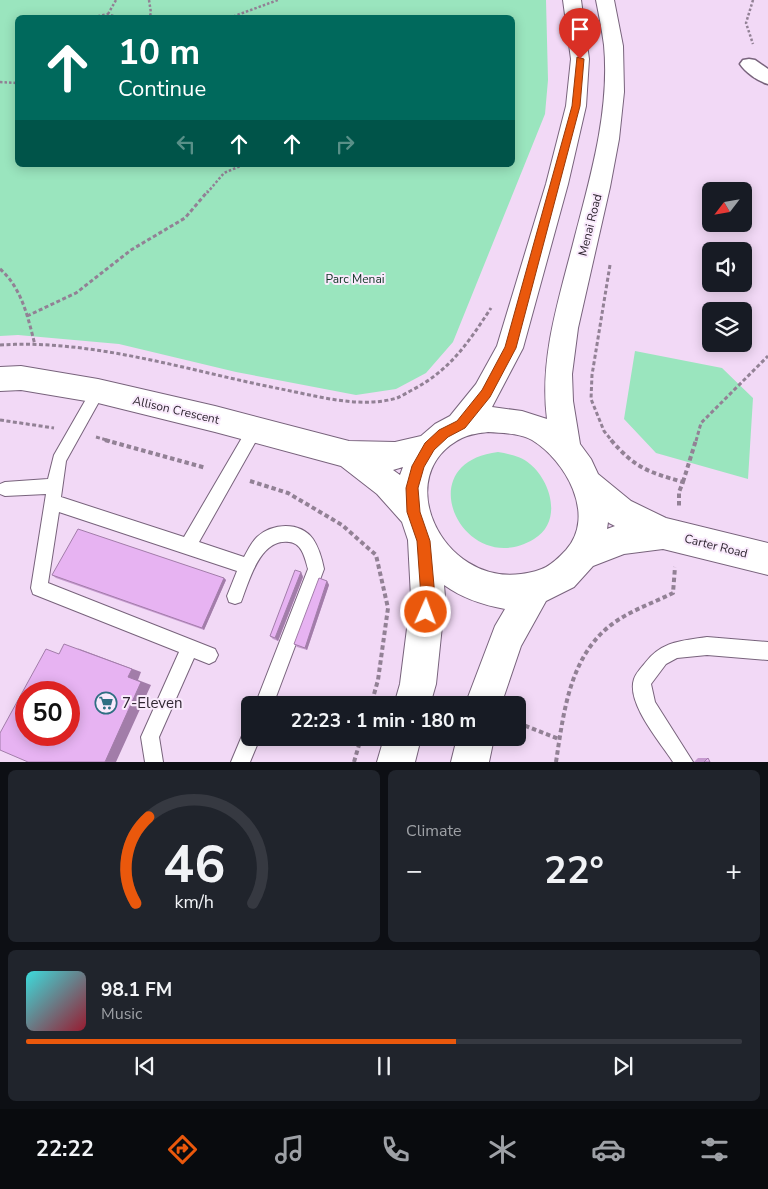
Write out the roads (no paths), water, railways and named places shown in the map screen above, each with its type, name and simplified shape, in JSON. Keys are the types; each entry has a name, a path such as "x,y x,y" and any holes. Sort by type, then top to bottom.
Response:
{"main road":[{"path":"461,424 486,393 510,348 556,184 576,106 580,59 572,0"},
{"name":"Menai Road","path":"566,450 557,376 568,316 601,180 611,127 614,81 612,39 605,0"},
{"name":"Allison Crescent","path":"0,379 21,378 98,391 350,455 395,456 430,446"},
{"path":"415,696 418,684 428,597 412,488 418,466 430,446 444,434 461,424 488,418 516,421 543,432 566,450 580,466 588,486 593,509 591,532 582,554 563,576 535,589 503,592 472,584 444,566 418,527"},
{"name":"Allison Crescent","path":"350,455 388,484 418,527"},
{"name":"Carter Road","path":"588,486 620,512 670,535 768,559"},
{"name":"Carter Road","path":"582,554 623,538 670,535"},
{"path":"486,696 507,638 535,589"},
{"path":"396,762 401,746"},
{"path":"470,762 474,746"}],"street":[{"path":"749,64 768,78"}],"lane":[{"path":"98,391 59,460 39,588 209,655"},
{"path":"188,546 255,430"},
{"path":"4,489 54,494 188,546 247,566"},
{"path":"235,596 247,566 264,541 279,533 293,534 306,542 313,556 316,569 267,696"},
{"path":"684,762 647,707 642,691 642,681 660,658 676,650 707,646 768,650"},
{"path":"154,762 150,736 190,648"},
{"path":"240,762 247,746"}],"place":[{"name":"7-Eleven","path":"106,703"}],"park label":[{"name":"Parc Menai","path":"355,279"}]}
